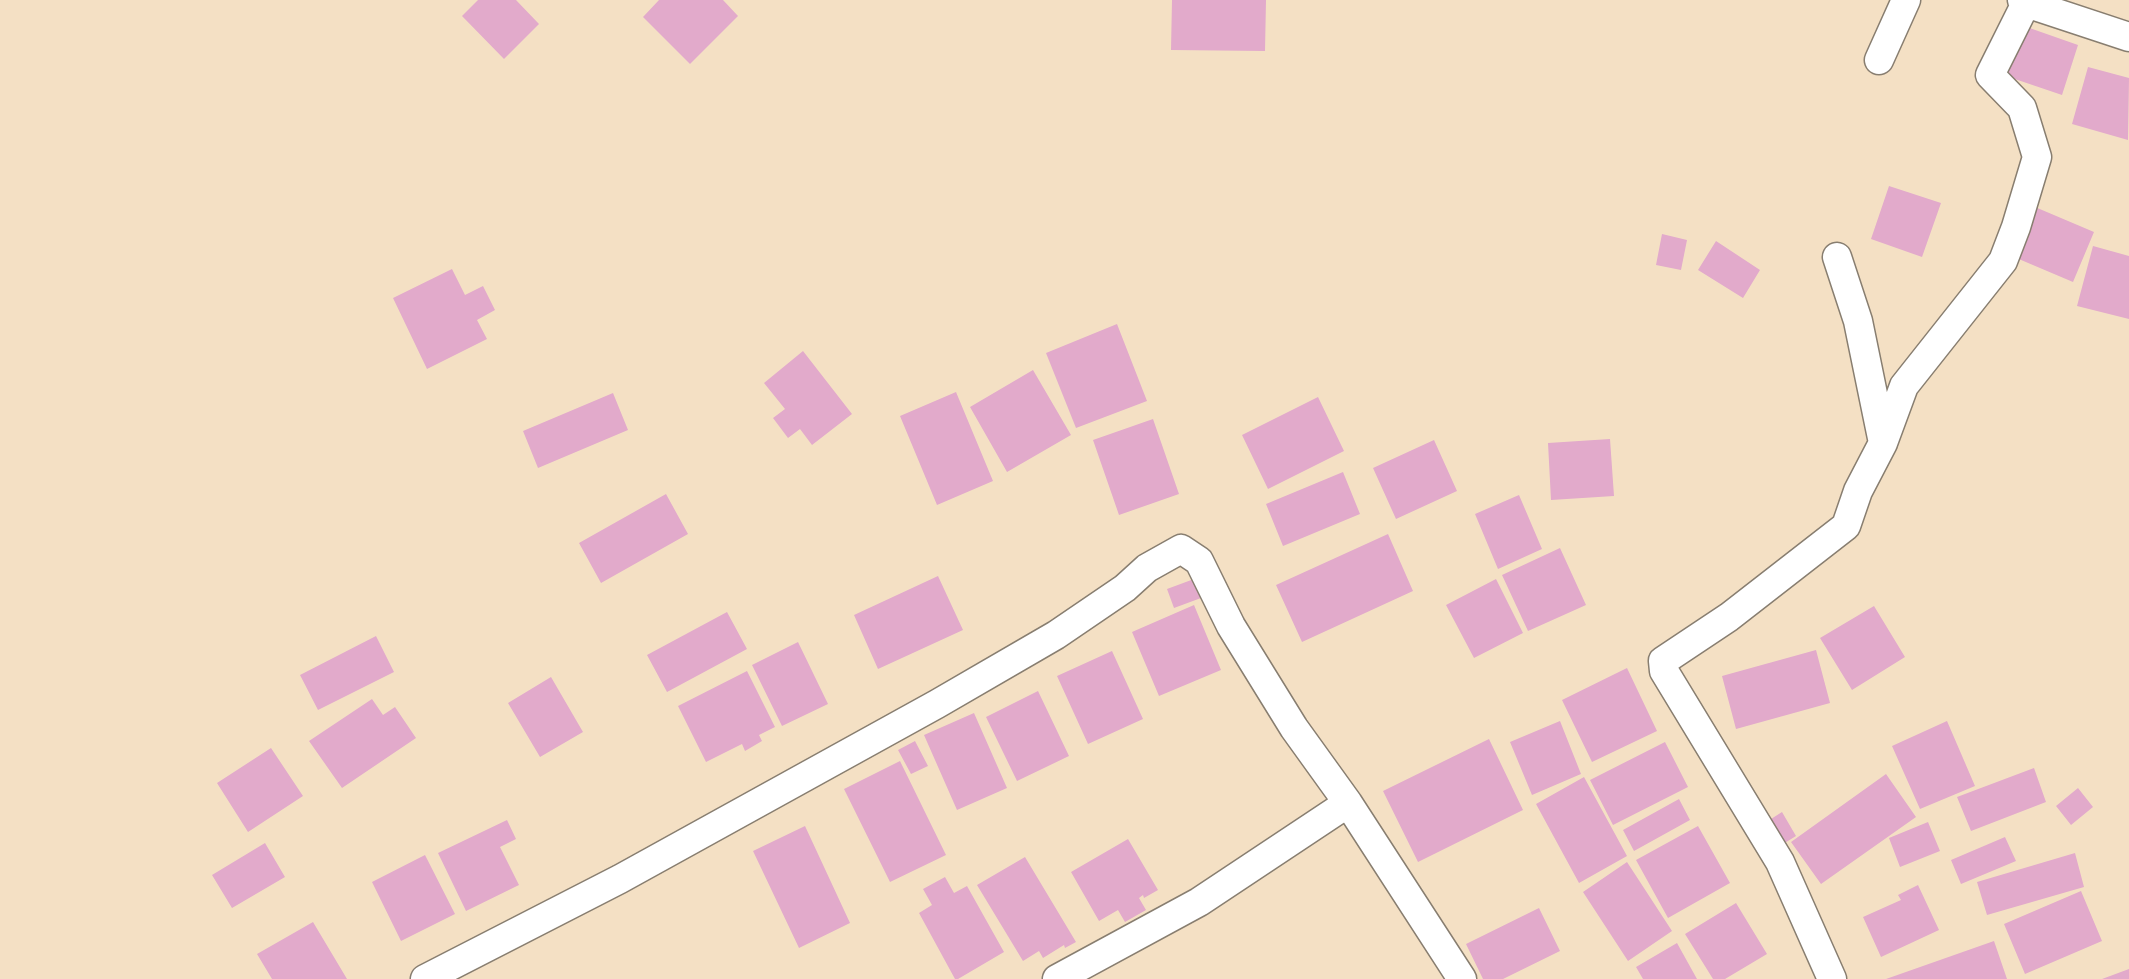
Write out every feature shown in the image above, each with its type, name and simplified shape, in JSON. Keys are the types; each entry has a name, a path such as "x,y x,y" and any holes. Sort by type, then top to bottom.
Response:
{"street":[{"path":"1879,60 1906,0"},
{"path":"1832,979 1780,862 1664,671 1663,661 1729,617 1846,526 1858,491 1883,442 1904,386 2002,261 2016,227 2037,157 2022,108 1990,75 2027,1 2129,37"},
{"path":"1837,257 1858,321 1883,442"},
{"path":"425,979 620,879 938,704 1056,635 1125,588 1147,568 1181,549 1199,561 1231,626 1294,728 1348,803 1462,979"},
{"path":"1057,979 1199,902 1348,803"}],"building":[{"path":"478,0 516,0 539,24 504,59 462,16"},
{"path":"659,0 723,0 738,16 690,64 643,17"},
{"path":"1172,0 1266,0 1265,51 1171,50"},
{"path":"2021,25 2078,45 2062,95 2003,75"},
{"path":"2088,67 2129,78 2128,140 2072,124"},
{"path":"1889,186 1941,203 1922,257 1871,239"},
{"path":"2035,207 2094,232 2073,282 2014,257"},
{"path":"1662,234 1687,240 1681,270 1656,265"},
{"path":"1716,241 1760,270 1743,298 1698,270"},
{"path":"2093,246 2129,256 2129,319 2077,306"},
{"path":"452,269 465,295 483,286 495,310 477,320 487,339 427,369 393,298"},
{"path":"1117,324 1147,401 1076,428 1046,353"},
{"path":"803,351 852,414 812,445 800,429 788,438 773,418 785,409 764,383"},
{"path":"1033,370 1071,435 1007,472 970,407"},
{"path":"956,392 993,481 937,505 900,416"},
{"path":"613,393 628,430 538,468 523,431"},
{"path":"1318,397 1344,451 1268,489 1242,435"},
{"path":"1153,419 1179,494 1119,515 1093,440"},
{"path":"1610,439 1614,496 1551,500 1548,443"},
{"path":"1434,440 1457,491 1396,519 1373,468"},
{"path":"1343,472 1360,514 1283,546 1266,504"},
{"path":"666,494 688,534 601,583 579,543"},
{"path":"1519,495 1542,549 1498,569 1475,514"},
{"path":"1388,534 1413,591 1302,642 1276,585"},
{"path":"1560,548 1586,605 1528,631 1502,575"},
{"path":"938,576 963,630 878,669 854,615"},
{"path":"1194,579 1201,598 1174,608 1167,589"},
{"path":"1496,579 1523,633 1474,658 1446,605"},
{"path":"1194,605 1221,670 1159,696 1132,632"},
{"path":"1874,606 1905,657 1852,690 1820,638"},
{"path":"727,612 747,649 667,692 647,655"},
{"path":"376,636 394,672 318,710 300,675"},
{"path":"798,642 828,704 782,726 752,665"},
{"path":"1816,650 1830,703 1736,729 1722,676"},
{"path":"1112,651 1143,719 1088,744 1057,676"},
{"path":"1627,668 1657,731 1592,762 1562,700"},
{"path":"747,671 775,727 759,735 762,741 745,751 742,744 706,762 678,706"},
{"path":"551,677 583,732 540,757 508,703"},
{"path":"1038,691 1069,756 1017,781 986,717"},
{"path":"372,699 383,715 395,707 416,738 342,788 309,741"},
{"path":"974,713 1007,788 957,810 924,735"},
{"path":"1560,721 1581,774 1532,795 1510,742"},
{"path":"1947,721 1975,786 1920,809 1892,746"},
{"path":"1489,739 1523,810 1418,862 1383,791"},
{"path":"915,741 928,766 911,774 898,750"},
{"path":"1665,742 1688,787 1613,825 1590,780"},
{"path":"271,748 303,796 248,832 217,783"},
{"path":"900,761 946,855 890,882 844,789"},
{"path":"2034,768 2046,802 1971,831 1957,797"},
{"path":"1886,774 1916,817 1821,884 1791,842"},
{"path":"1584,777 1627,856 1579,883 1536,804"},
{"path":"2078,788 2093,807 2071,825 2056,806"},
{"path":"1679,799 1690,820 1634,851 1623,830"},
{"path":"1782,812 1796,836 1775,849 1760,826"},
{"path":"507,820 516,839 500,847 519,885 466,911 438,853"},
{"path":"1928,822 1940,851 1900,867 1889,838"},
{"path":"805,826 850,923 799,948 753,851"},
{"path":"1698,826 1730,883 1668,918 1636,860"},
{"path":"2005,837 2016,861 1961,884 1951,860"},
{"path":"1128,839 1158,890 1144,898 1143,895 1139,898 1146,910 1125,922 1118,910 1099,921 1071,872"},
{"path":"265,843 285,877 232,908 212,875"},
{"path":"2075,853 2084,887 1987,915 1977,882"},
{"path":"425,855 455,914 401,941 372,882"},
{"path":"1025,857 1076,942 1065,948 1064,945 1043,958 1039,951 1023,961 977,885"},
{"path":"1627,862 1672,931 1628,961 1583,892"},
{"path":"945,877 954,893 967,886 1004,952 958,979 955,979 919,913 932,905 923,889"},
{"path":"1918,885 1939,930 1881,957 1863,917 1901,900 1898,895"},
{"path":"2081,891 2102,941 2025,974 2004,924"},
{"path":"1736,903 1767,954 1725,979 1713,979 1685,934"},
{"path":"1539,908 1560,951 1503,979 1483,979 1466,944"},
{"path":"313,922 347,979 272,979 257,954"},
{"path":"1994,941 2007,979 1886,979"},
{"path":"1677,943 1697,979 1643,979 1636,967"},
{"path":"2129,969 2129,979 2102,979"}]}
